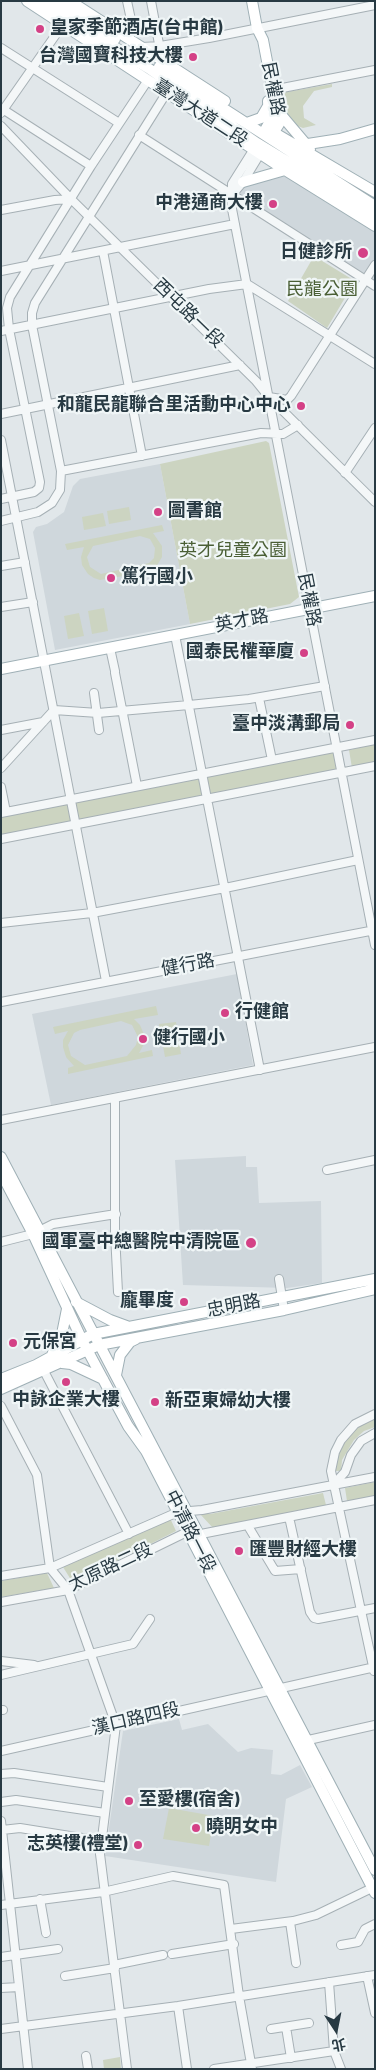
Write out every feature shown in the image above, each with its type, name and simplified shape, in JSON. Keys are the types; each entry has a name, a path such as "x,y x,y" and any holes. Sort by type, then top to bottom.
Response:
{"main road":[{"name":"臺灣大道二段","path":"27,1 69,12 284,142 375,206"},
{"name":"臺灣大道二段","path":"40,1 128,38 251,122"},
{"name":"臺灣大道二段","path":"55,1 148,80 259,148 375,215"},
{"name":"民權路","path":"252,1 257,28 256,41 272,107"},
{"name":"臺灣大道二段","path":"69,12 259,148 286,170 375,226"},
{"name":"民權路","path":"257,28 263,40 272,90 272,107 268,133 259,148"},
{"path":"251,122 265,114 272,107 301,143 321,161 375,192"},
{"path":"259,148 284,142 301,143 340,139 351,134 375,130"},
{"path":"243,182 286,170"},
{"name":"英才路","path":"1,669 375,596"},
{"name":"中清路一段","path":"1,1157 36,1232 67,1309 82,1340 128,1426 146,1451 183,1512 200,1534 275,1690 297,1743 375,1870"},
{"name":"中清路一段","path":"1,1173 116,1375 183,1512 189,1531 275,1690 308,1739 366,1854 374,1890"},
{"name":"忠明路","path":"1,1378 51,1357 93,1334 375,1279"},
{"name":"忠明路","path":"1,1389 99,1345 284,1310 375,1289"},
{"path":"76,1302 110,1320 130,1327"},
{"path":"51,1357 62,1334 67,1309"},
{"path":"116,1375 120,1355 130,1342 143,1336"},
{"path":"61,1363 71,1364 103,1379"}],"street":[{"path":"127,1 133,29 128,38"},
{"path":"151,1 162,60"},
{"path":"142,47 160,46 375,5"},
{"path":"69,12 3,111 91,166"},
{"path":"1,48 119,123"},
{"path":"272,90 375,70"},
{"path":"1,499 34,492 39,488 40,482 26,408 5,330 10,297 91,166 148,80"},
{"path":"1,521 47,508 60,490 61,471 32,325 32,313 35,303 167,92"},
{"name":"西屯路一段","path":"1,126 71,199 256,380 269,397 375,502"},
{"path":"139,135 231,196 375,286"},
{"name":"民權路","path":"231,196 243,182 259,148"},
{"name":"民權路","path":"259,148 232,184 231,196 235,224 375,945"},
{"path":"1,210 71,199"},
{"path":"1,271 235,224"},
{"path":"103,251 142,456"},
{"path":"269,397 287,400 291,396 375,265"},
{"path":"5,330 170,297 247,284 375,364"},
{"path":"1,414 240,365"},
{"path":"61,471 261,433 283,434 298,425"},
{"path":"345,472 375,428"},
{"path":"1,440 106,981"},
{"path":"1,566 25,562"},
{"path":"1,607 33,602"},
{"path":"175,635 260,1070"},
{"path":"110,648 138,786"},
{"path":"54,710 98,713 122,711 260,698 325,686"},
{"path":"94,693 99,730"},
{"path":"260,698 272,760"},
{"path":"1,768 54,710"},
{"path":"1,730 44,722"},
{"path":"1,787 4,813 375,740"},
{"path":"1,839 375,766"},
{"path":"1,923 92,913 358,860"},
{"name":"健行路","path":"1,1002 373,930"},
{"path":"1,1120 375,1047"},
{"path":"115,1098 118,1292"},
{"path":"327,1170 375,1160"},
{"path":"1,1242 36,1232 53,1224 116,1214"},
{"path":"280,1279 284,1310"},
{"path":"44,1371 129,1534"},
{"path":"1,1406 37,1475 50,1568 68,1590 116,1725 100,1854 103,1892 121,2013 127,2069"},
{"path":"374,1669 337,1508 331,1471 335,1452 341,1440 355,1424 375,1414"},
{"path":"333,1485 344,1472 351,1455 361,1441 375,1433"},
{"name":"太原路二段","path":"1,1576 50,1568 183,1512 375,1477"},
{"path":"189,1531 200,1534 248,1526 375,1500"},
{"path":"289,1517 310,1612 314,1618 318,1619 375,1608"},
{"path":"248,1526 275,1571 301,1569"},
{"name":"太原路二段","path":"1,1602 68,1590 189,1531"},
{"path":"1,1675 133,1644 150,1619"},
{"path":"1,1661 39,1666"},
{"name":"漢口路四段","path":"1,1751 374,1669"},
{"path":"297,1743 375,1725"},
{"path":"1,1774 14,1773 108,1787"},
{"path":"1,1802 16,1800 105,1813"},
{"path":"1,1821 28,2069"},
{"path":"2,1830 20,1828 101,1841"},
{"path":"1,1905 103,1892 174,1876 224,1885 234,1944 239,1996 252,2066"},
{"path":"231,1929 290,1922 316,1915 374,1890"},
{"path":"40,1899 46,1934"},
{"path":"290,1922 296,1962"},
{"path":"341,1945 358,1942 365,1929 375,1924"},
{"path":"172,1954 234,1944"},
{"path":"1,1957 58,1950"},
{"path":"65,1976 163,1956"},
{"path":"1,2029 178,2006 371,1976 375,2013"},
{"path":"329,1982 334,2051 341,2069"},
{"path":"1,1988 19,1987"},
{"path":"178,2006 187,2069"},
{"path":"271,2029 309,2024"},
{"path":"286,2027 291,2058"},
{"path":"214,2069 252,2066 334,2051"},
{"path":"86,2056 88,2069"}],"shaded area":[{"path":"274,176 291,177 375,229 375,283 240,197 240,189 245,185"},
{"name":"篤行國小","path":"160,464 190,624 55,650 33,532 36,527 47,524 64,512 73,486 80,479"},
{"name":"健行國小","path":"237,974 253,1065 51,1105 32,1014"},
{"name":"國軍臺中總醫院中清院區","path":"246,1156 246,1167 257,1167 259,1203 321,1201 322,1283 287,1288 183,1285 175,1160"},
{"name":"曉明女中","path":"179,1719 182,1730 208,1724 238,1752 251,1748 273,1750 271,1774 281,1775 300,1765 312,1787 286,1799 276,1882 105,1856 123,1731"}],"green space":[{"path":"332,84 332,87 314,91 303,106 304,118 316,125 303,128 295,125 285,113 282,106 281,93"},
{"name":"民龍公園","path":"314,256 355,281 327,328 288,301"},
{"name":"英才兒童公園","path":"266,441 269,443 299,597 290,604 190,624 160,464"},
{"path":"129,507 131,520 109,524 107,511"},
{"path":"103,513 106,526 84,530 82,517"},
{"path":"162,525 164,531 153,533 162,546 162,557 156,567 146,572 100,580 88,574 82,565 81,557 84,547 67,550 65,544","holes":["140,536 150,539 155,548 154,558 149,563 101,574 90,567 87,557 93,546"]},
{"path":"104,608 108,631 92,634 88,611"},
{"path":"79,613 84,636 68,639 64,616"},
{"path":"375,744 375,764 352,768 349,750"},
{"path":"334,750 338,771 209,797 205,775"},
{"path":"200,776 204,797 78,822 74,801"},
{"path":"70,802 74,823 1,836 1,816"},
{"path":"156,1006 158,1015 134,1019 140,1025 145,1037 144,1044 139,1053 152,1050 153,1056 68,1074 68,1068 74,1066 66,1057 63,1047 63,1040 68,1031 55,1034 53,1027","holes":["121,1021 132,1025 138,1037 136,1045 127,1056 85,1065 71,1056 68,1045 74,1033"]},
{"path":"176,1022 181,1054 165,1057 159,1024"},
{"path":"375,1419 375,1427 364,1431 354,1440 342,1460 341,1471 335,1471 336,1460 345,1440 360,1425"},
{"path":"375,1482 375,1496 347,1501 345,1488"},
{"path":"323,1493 326,1505 213,1528 200,1514 210,1514"},
{"path":"170,1518 176,1531 73,1583 63,1567"},
{"path":"47,1573 54,1588 1,1597 1,1581"},
{"path":"169,1808 214,1816 209,1846 163,1839"},
{"path":"120,2057 121,2069 104,2069 103,2060"}],"place":[{"name":"皇家季節酒店(台中館)","path":"40,29"},
{"name":"台灣國寶科技大樓","path":"193,57"},
{"name":"中港通商大樓","path":"273,204"},
{"name":"日健診所","path":"363,253"},
{"name":"和龍民龍聯合里活動中心中心","path":"301,406"},
{"name":"圖書館","path":"158,512"},
{"name":"篤行國小","path":"111,578"},
{"name":"國泰民權華廈","path":"304,653"},
{"name":"臺中淡溝郵局","path":"350,725"},
{"name":"行健館","path":"225,1013"},
{"name":"健行國小","path":"143,1039"},
{"name":"國軍臺中總醫院中清院區","path":"251,1243"},
{"name":"龐畢度","path":"184,1302"},
{"name":"元保宮","path":"13,1343"},
{"name":"中詠企業大樓","path":"66,1382"},
{"name":"新亞東婦幼大樓","path":"155,1402"},
{"name":"匯豐財經大樓","path":"239,1551"},
{"name":"至愛樓(宿舍)","path":"129,1801"},
{"name":"曉明女中","path":"196,1828"},
{"name":"志英樓(禮堂)","path":"138,1845"}]}
